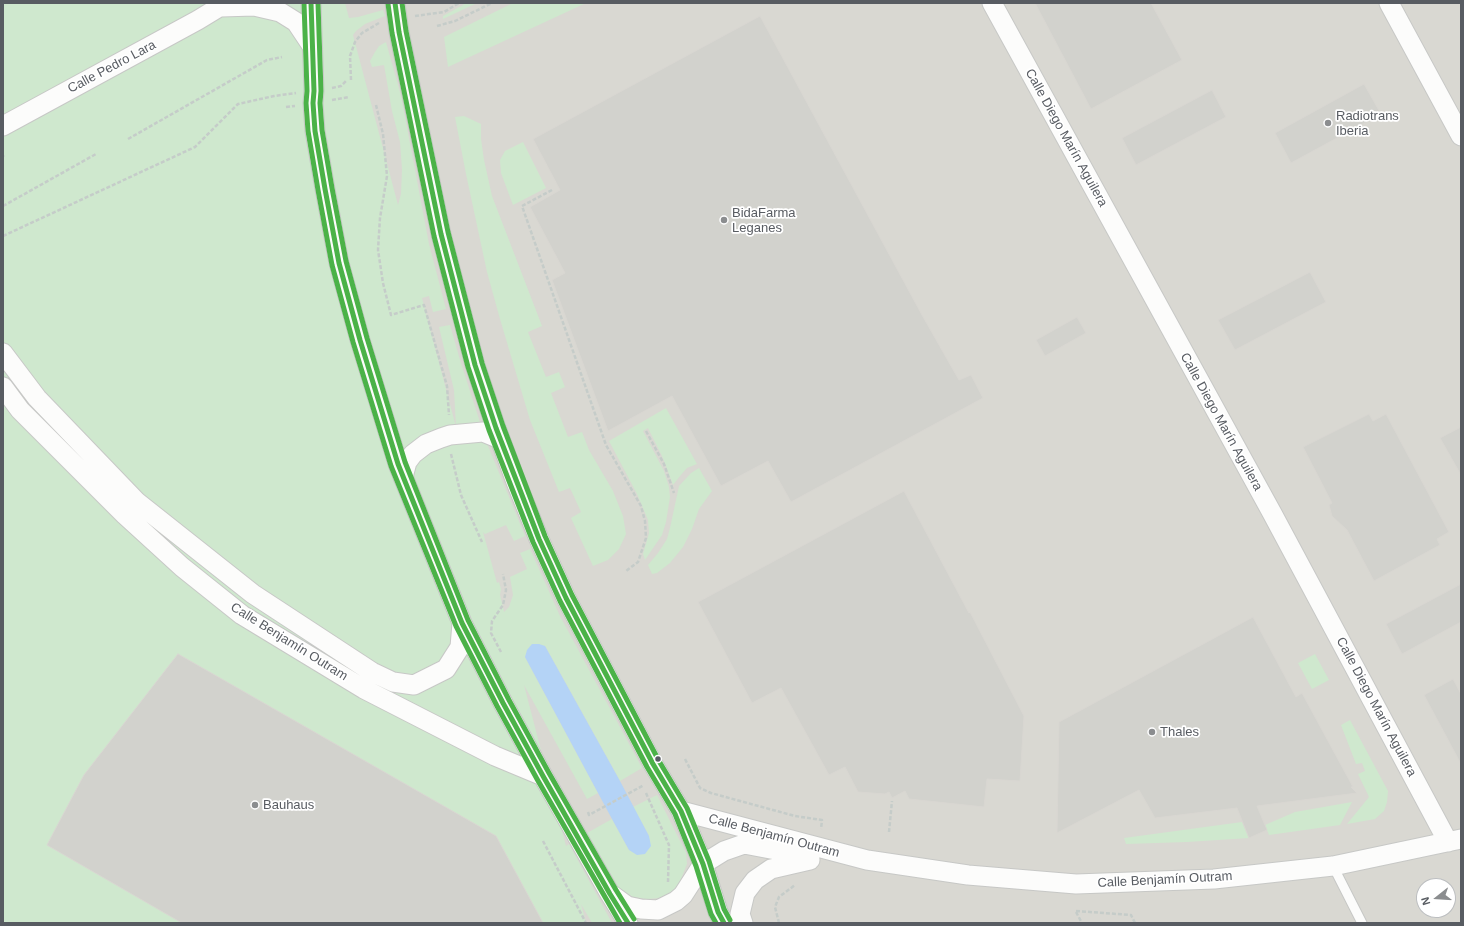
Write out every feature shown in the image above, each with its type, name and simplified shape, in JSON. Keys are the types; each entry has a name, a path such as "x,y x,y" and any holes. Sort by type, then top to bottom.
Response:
{"street":[{"path":"311,3 315,131 339,263 378,404 403,477 462,623 543,776 628,923"},
{"path":"395,3 399,32 441,234 475,365 500,439 539,539 566,598 653,764 681,811 703,864 718,912 724,923"},
{"name":"Calle Diego Marín Aguilera","path":"992,3 1279,527 1454,840"},
{"path":"1389,3 1461,136"},
{"path":"227,4 254,6 280,12 296,22 312,46"},
{"name":"Calle Pedro Lara","path":"3,126 227,4"},
{"name":"Calle Benjamín Outram","path":"3,353 37,398 137,502 253,594 372,672 393,682 414,685 446,669 460,647 462,623"},
{"name":"Calle Benjamín Outram","path":"3,388 20,410 125,515 182,567 242,615 364,689 495,756 543,776"},
{"path":"403,477 407,462 413,454 426,444 441,438 450,435 483,432 500,439"},
{"name":"Calle Benjamín Outram","path":"681,811 867,860 968,875 1076,884 1214,879 1333,866 1454,840"},
{"name":"Calle Benjamín Outram","path":"703,864 724,851 744,844 815,859 867,860"},
{"path":"743,923 740,914 745,893 756,880 771,869 815,859"},
{"path":"610,894 626,906 658,910 676,901 683,895 703,864"}],"lane":[{"path":"1333,866 1362,923"}],"path":[{"path":"437,26 455,21 492,3"},
{"path":"128,139 267,60 282,57"},
{"path":"3,236 195,147 238,104 274,96 341,86 346,81"},
{"path":"376,105 384,134 387,176 380,218 378,250 388,306 391,315 424,305 434,336"},
{"path":"3,206 96,154"},
{"path":"552,190 522,206 606,445 641,506 645,521 646,538 638,562 626,571"},
{"path":"646,431 664,464 674,493"},
{"path":"502,574 506,590 503,605 492,621 491,633 502,654"},
{"path":"685,759 700,788 711,794 795,816 822,820"},
{"path":"585,808 589,814 642,786 669,845 668,887 676,901"},
{"path":"888,832 892,801"},
{"path":"543,841 586,923"},
{"path":"779,923 775,907 779,897 799,882"},
{"path":"1082,923 1076,911 1131,915 1135,923"}],"shaded area":[{"path":"3,3 1461,3 1461,923 25,923"}],"green space":[{"path":"3,3 345,3 349,18 383,10 385,16 365,24 353,35 398,205 401,194 402,169 400,142 392,111 384,65 372,67 370,61 379,46 386,42 401,96 429,244 446,309 433,312 429,296 422,298 456,427 454,390 439,327 450,325 486,441 525,536 514,541 506,525 485,534 483,532 497,583 499,582 501,589 500,595 504,612 509,607 513,595 510,577 527,569 520,553 530,549 560,616 642,768 620,781 545,646 525,657 598,793 587,799 524,685 566,846 569,844 612,923 592,923 581,904 586,923 3,923"},
{"path":"465,3 477,3 443,19 443,16"},
{"path":"513,3 586,3 448,67 444,37"},
{"path":"464,116 481,124 481,139 484,160 492,196 542,326 528,332 546,377 559,372 565,387 551,393 568,437 582,432 589,450 613,491 623,516 626,534 619,549 608,560 593,566 571,518 581,512 570,488 559,492 530,420 500,319 487,272 455,117"},
{"path":"523,142 546,188 513,205 501,173 500,160 505,151"},
{"path":"666,408 697,464 687,468 673,485 662,456 648,428 643,431 664,471 669,487 670,497 666,522 662,535 645,560 643,554 649,533 648,520 637,494 609,441"},
{"path":"699,468 712,491 699,509 692,529 683,547 670,563 657,573 652,574 648,565 667,539 679,486 691,473"},
{"path":"1315,654 1329,680 1312,689 1298,663"},
{"path":"1350,720 1388,791 1384,811 1375,819 1347,824 1369,797 1358,774 1365,771 1362,763 1356,764 1341,725"},
{"path":"657,795 686,853 687,864 679,884 671,893 660,898 647,899 633,897 619,888 587,833 612,819 629,850 649,836 633,807"},
{"path":"1352,802 1340,825 1269,835 1265,825 1295,812"},
{"path":"1242,822 1249,838 1126,844 1124,838"}],"water":[{"path":"532,644 545,646 620,781 649,836 651,846 645,854 637,855 629,850 612,819 525,657 527,650"}],"building":[{"path":"1035,3 1151,3 1182,60 1091,109"},
{"name":"BidaFarma Leganes","path":"760,16 922,315 959,380 971,375 983,398 791,502 768,461 721,486 672,396 608,431 552,280 565,273 530,207 560,190 533,139"},
{"name":"Radiotrans Iberia","path":"1364,84 1381,114 1291,163 1275,133"},
{"path":"1212,90 1226,117 1136,165 1122,138"},
{"path":"1310,272 1326,302 1235,350 1218,320"},
{"path":"1077,317 1086,333 1045,356 1036,340"},
{"path":"1369,414 1373,421 1386,414 1449,532 1437,539 1440,545 1374,581 1347,530 1332,516 1329,505 1332,503 1303,447"},
{"path":"1461,427 1461,475 1440,438"},
{"path":"904,491 969,613 970,612 1024,716 1020,781 987,779 984,807 909,799 905,791 892,798 889,792 885,794 858,792 845,767 829,775 781,688 752,703 698,602"},
{"path":"1461,584 1461,622 1402,654 1386,624"},
{"path":"1253,617 1296,697 1302,693 1353,787 1351,787 1357,793 1257,806 1267,830 1249,838 1237,808 1155,818 1139,790 1057,833 1059,722"},
{"name":"Bauhaus","path":"178,654 496,836 543,923 182,923 47,845 84,775"},
{"path":"1453,679 1461,694 1461,764 1424,695"}],"transit line":[{"path":"304,3 308,131 332,265 353,342 391,466 456,626 537,779 620,923"},
{"path":"311,3 315,131 325,189 339,263 360,340 398,464 462,623 543,776 628,923"},
{"path":"318,3 322,130 332,188 346,261 367,338 405,462 468,620 549,773 634,919"},
{"path":"395,3 399,32 441,234 475,365 496,428 539,539 566,598 653,764 681,811 703,864 718,912 724,923"},
{"path":"402,3 406,31 448,232 482,363 503,426 545,536 572,595 659,761 687,808 709,861 724,909 730,920"},
{"path":"388,4 392,33 434,236 468,367 489,430 533,542 560,601 647,767 675,814 696,866 711,914 716,923"}],"place":[{"name":"Radiotrans Iberia","path":"1328,123"},
{"name":"BidaFarma Leganes","path":"724,220"},
{"name":"Thales","path":"1152,732"},
{"name":"Bauhaus","path":"255,805"}]}
